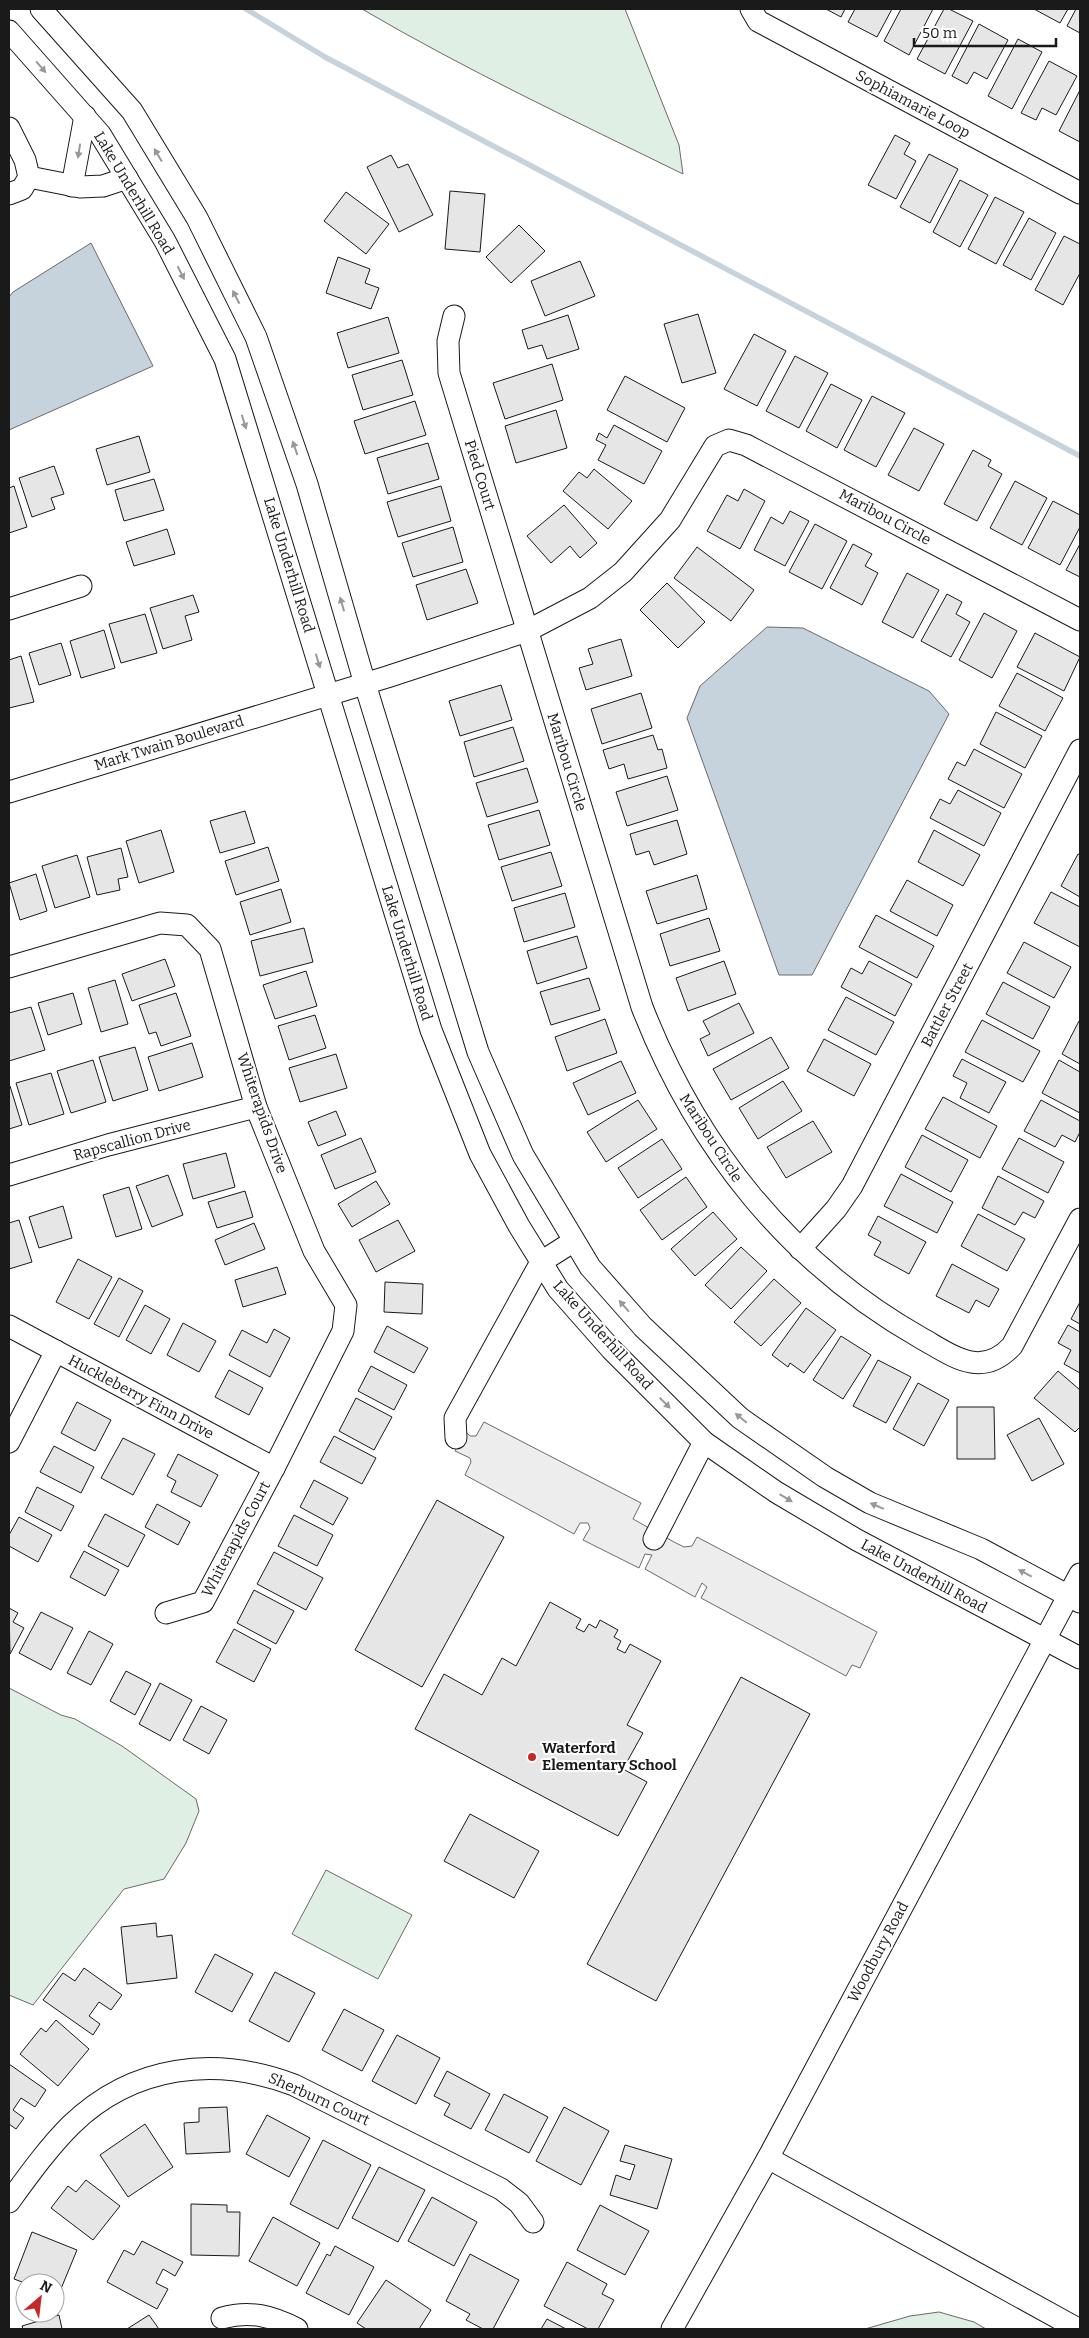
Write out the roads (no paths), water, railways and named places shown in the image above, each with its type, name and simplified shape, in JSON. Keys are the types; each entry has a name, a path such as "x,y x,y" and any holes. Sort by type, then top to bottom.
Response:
{"street":[{"path":"41,9 132,112 197,218 256,337 307,484 365,684 478,1052 523,1155 590,1267 643,1327 740,1418 854,1495 966,1542 1074,1599"},
{"name":"Sophiamarie Loop","path":"750,9 758,21 1080,193"},
{"name":"Lake Underhill Road","path":"9,31 100,134 165,241 225,360 431,1030 480,1154 519,1226 558,1289 611,1349 704,1442 776,1492 841,1531 1080,1658"},
{"path":"72,186 85,116"},
{"path":"9,128 25,160 28,177 22,190 9,194"},
{"path":"28,177 72,186 103,186 127,178"},
{"name":"Pied Court","path":"454,316 448,341 449,374 527,631"},
{"name":"Maribou Circle","path":"329,695 527,631 590,598 623,572 670,520 691,488 710,452 715,446 729,440 746,445 1080,620"},
{"path":"9,609 80,586"},
{"name":"Maribou Circle","path":"527,631 642,1007 688,1106 714,1146 755,1202 800,1249 856,1295 901,1326 954,1357 980,1364 992,1362 1003,1356 1012,1346 1080,1219"},
{"name":"Mark Twain Boulevard","path":"9,792 329,695"},
{"name":"Battler Street","path":"800,1249 852,1186 1080,750"},
{"name":"Whiterapids Drive","path":"9,967 160,923 186,925 210,949 256,1107 314,1251 346,1306 343,1331 274,1468"},
{"name":"Rapscallion Drive","path":"9,1175 108,1145 256,1107"},
{"path":"456,1438 455,1418 541,1262 574,1241"},
{"name":"Huckleberry Finn Drive","path":"9,1326 274,1468"},
{"path":"9,1442 56,1352"},
{"path":"654,1539 704,1442"},
{"name":"Whiterapids Court","path":"166,1613 203,1602 274,1468"},
{"name":"Woodbury Road","path":"672,2329 768,2158 1045,1639 1074,1599 1080,1574"},
{"name":"Sherburn Court","path":"9,2202 57,2141 97,2104 128,2087 166,2073 206,2068 230,2068 273,2077 294,2085 413,2143 501,2189 519,2203 532,2222"},
{"path":"768,2158 1078,2329"},
{"path":"222,2318 247,2313 260,2314 274,2318 296,2329"}],"waterway":[{"path":"246,9 325,57 1080,456"}],"place":[{"name":"Waterford Elementary School","path":"532,1757"}]}
